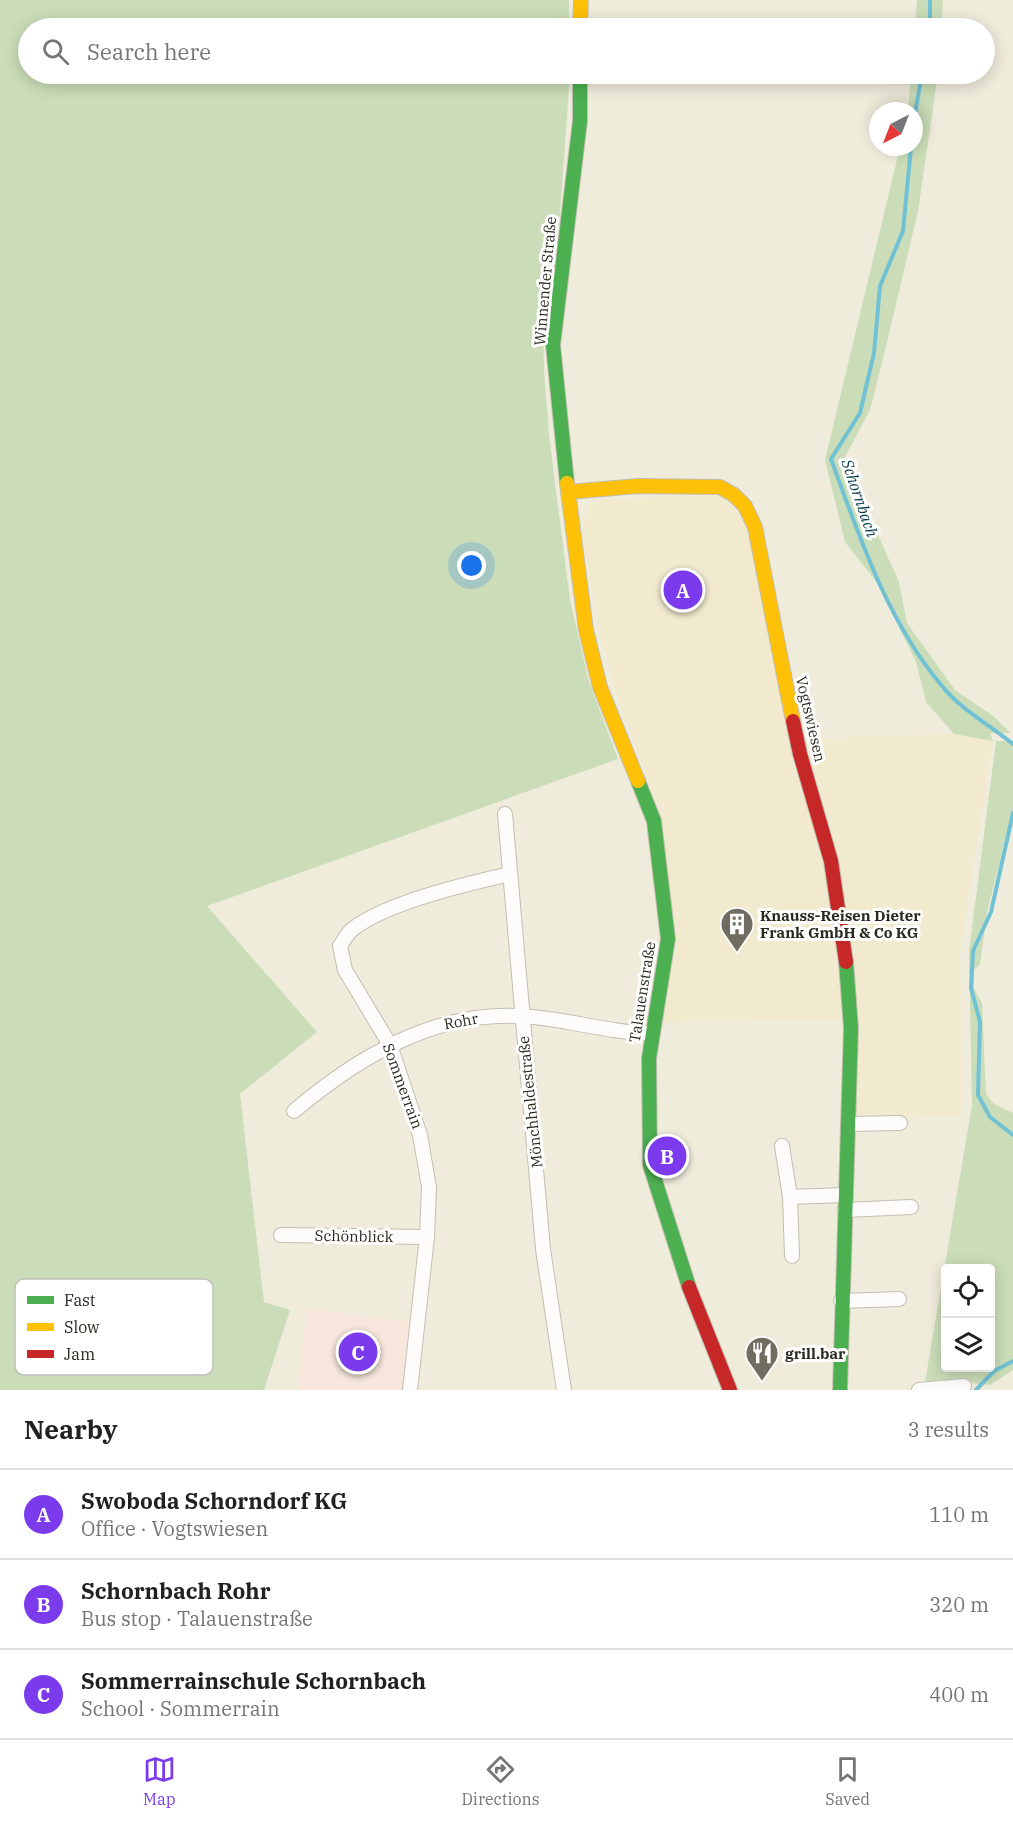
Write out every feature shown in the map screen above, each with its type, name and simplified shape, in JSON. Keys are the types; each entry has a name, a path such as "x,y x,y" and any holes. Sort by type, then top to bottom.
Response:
{"street":[{"path":"580,0 580,18"},
{"name":"Winnender Straße","path":"568,492 553,345 557,296 580,121 580,84"},
{"name":"Vogtswiesen","path":"568,492 638,486 720,487 745,506 755,527 800,754 831,861 847,966 851,1028 840,1390"},
{"name":"Talauenstraße","path":"568,492 586,630 600,687 654,821 668,939 651,1033 647,1086 650,1165 684,1275 730,1390"},
{"name":"Mönchhaldestraße","path":"506,814 521,1016 534,1120 543,1249 564,1390"},
{"name":"Sommerrain","path":"410,1390 427,1237 429,1187 420,1135 390,1045 345,970 340,946 352,928 376,915 472,882 510,874"},
{"name":"Rohr","path":"294,1111 321,1088 390,1045 440,1023 482,1016 521,1016 623,1033 651,1033"},
{"path":"849,1124 900,1123"},
{"path":"782,1146 790,1197 792,1256"},
{"path":"790,1197 911,1207"},
{"name":"Schönblick","path":"281,1235 427,1237"},
{"path":"841,1301 898,1299"},
{"path":"919,1390 964,1386"}],"shaded area":[{"path":"704,493 724,499 742,514 750,531 790,739 953,734 993,741 960,953 962,1116 843,1120 841,1020 663,1023 662,819 616,693 598,628 582,531 588,507 597,501"},
{"path":"307,1309 417,1322 410,1390 297,1390"}],"green space":[{"path":"0,0 569,0 569,18 18,18 18,84 569,84 560,213 550,266 543,326 544,371 549,435 570,600 589,682 618,759 207,906 317,1032 240,1094 264,1302 290,1310 264,1390 0,1390"},
{"path":"917,0 943,0 942,18 916,18"},
{"path":"910,84 937,84 918,211 884,355 870,410 844,459 899,582 907,623 955,690 993,716 1011,733 990,733 993,741 954,734 926,702 916,662 878,584 845,542 825,460 898,156 923,156 923,102 909,102"},
{"path":"996,741 1013,741 1013,807 987,913 980,964 974,970 974,989 982,1003 986,1094 994,1104 1013,1113 1013,1370 990,1385 942,1380 925,1382 941,1288 941,1372 995,1372 995,1264 945,1264 972,1105 969,951"}],"waterway":[{"name":"Schornbach","path":"930,0 930,18"},
{"name":"Schornbach","path":"917,102 920,84"},
{"name":"Schornbach","path":"910,156 903,231 880,286 874,353 860,413 831,459 877,578 890,606 923,661 950,695 1013,744"},
{"name":"Schornbach","path":"1013,813 991,912 973,951 971,988 980,1022 978,1095 990,1117 1013,1135"},
{"name":"Schornbach","path":"976,1390 994,1371 1013,1361"}],"traffic: fast":[{"path":"567,483 553,345 580,121 580,84"},
{"path":"638,781 654,821 668,939 649,1058 650,1165 689,1287"},
{"path":"840,1390 851,1028 846,962"}],"traffic: slow":[{"path":"580,18 581,0"},
{"path":"567,483 586,630 600,687 638,781"},
{"path":"568,492 638,486 720,487 734,495 745,506 755,527 793,721"}],"traffic: jam":[{"path":"793,721 800,754 831,861 846,962"},
{"path":"689,1287 730,1390"}],"place":[{"name":"Swoboda Schorndorf KG","path":"683,590"},
{"name":"Knauss-Reisen Dieter Frank GmbH & Co KG","path":"737,953"},
{"name":"Schornbach Rohr","path":"667,1156"},
{"name":"Sommerrainschule Schornbach","path":"358,1352"},
{"name":"grill.bar","path":"762,1382"}]}
